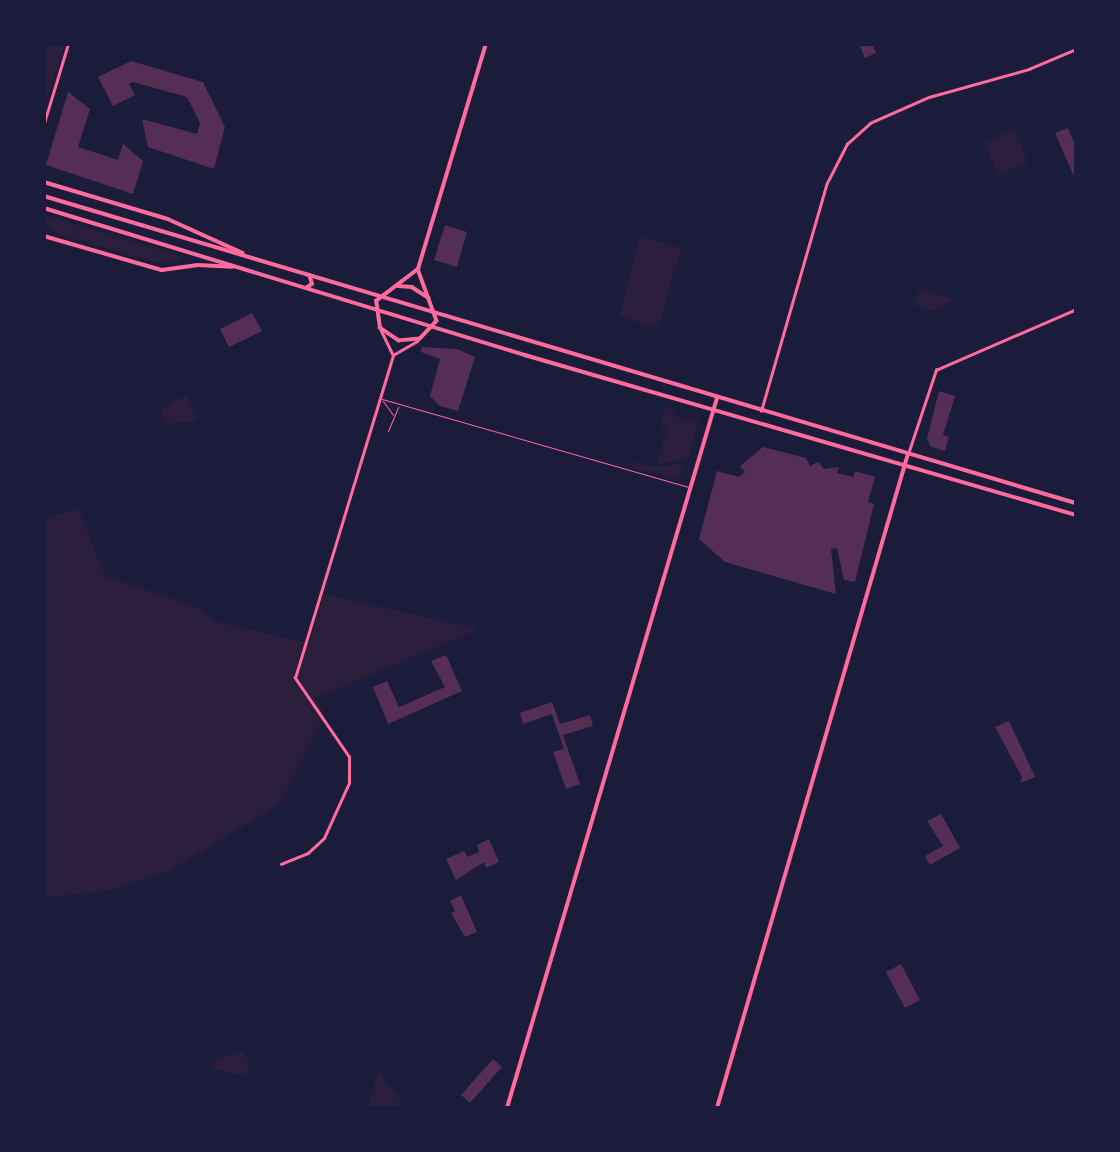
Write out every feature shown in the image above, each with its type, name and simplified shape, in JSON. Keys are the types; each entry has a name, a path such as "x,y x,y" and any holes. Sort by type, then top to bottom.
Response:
{"main road":[{"path":"418,269 438,317 435,328 420,340 399,341 380,328 374,310 380,296 418,269 486,44"},
{"path":"44,182 185,225 255,258"},
{"path":"44,196 309,274 438,317 1076,503"},
{"path":"44,208 374,310 1076,515"},
{"path":"44,236 162,270 210,265 242,269"},
{"path":"304,289 312,284 309,274"},
{"path":"393,288 412,287 430,300"},
{"path":"507,1108 717,398"},
{"path":"717,1108 908,454"}],"street":[{"path":"44,123 68,44"},
{"path":"761,411 827,183 847,144 870,123 929,97 1029,69 1076,49"},
{"path":"908,454 936,370 1076,309"},
{"path":"281,864 319,843 346,794 351,761 295,678 382,399 393,355 380,328"},
{"path":"393,355 420,340"}],"lane":[{"path":"382,399 690,488"},
{"path":"382,399 393,415"},
{"path":"388,430 399,406"}],"shaded area":[{"path":"44,44 65,44 44,110"},
{"path":"1015,129 1028,162 998,175 984,142"},
{"path":"44,215 178,255 183,260 153,262 52,232 53,228 46,225 44,229"},
{"path":"639,236 681,248 658,329 619,316"},
{"path":"920,288 953,299 951,303 933,311 914,305"},
{"path":"186,395 199,421 167,424 160,409"},
{"path":"668,407 681,421 699,420 688,459 657,463 667,429 661,427 664,408"},
{"path":"631,461 654,467 687,463 677,479 630,467"},
{"path":"78,508 105,576 194,606 217,622 309,643 324,594 479,629 315,698 325,714 280,804 167,872 112,890 49,897 44,894 44,519"},
{"path":"243,1051 250,1064 246,1077 212,1068 215,1060"},
{"path":"378,1071 406,1108 368,1108"}],"building":[{"path":"859,44 872,44 876,53 865,58"},
{"path":"131,61 203,82 225,127 214,169 148,147 142,119 197,134 200,123 187,97 133,82 129,84 135,95 113,106 98,77"},
{"path":"68,92 90,109 78,147 118,160 123,144 143,161 133,194 46,165"},
{"path":"1068,128 1076,147 1076,181 1055,133"},
{"path":"445,225 467,232 457,267 434,260"},
{"path":"252,313 262,331 229,347 220,329"},
{"path":"422,347 457,349 475,357 458,411 440,406 430,396 440,359 421,352"},
{"path":"939,391 955,396 943,435 949,437 945,451 931,447 927,439"},
{"path":"763,447 806,458 810,466 818,462 824,469 839,467 837,473 853,477 855,471 875,477 868,502 874,504 855,582 844,580 837,548 831,549 836,594 725,562 699,539 717,471 739,477 745,472 740,466"},
{"path":"446,655 462,691 388,724 373,687 387,681 399,707 445,687 431,661"},
{"path":"552,702 560,724 590,715 593,726 563,735 580,784 566,789 553,752 564,749 552,714 523,724 520,713"},
{"path":"1009,721 1035,777 1020,783 1022,777 995,727"},
{"path":"941,814 960,848 930,865 925,856 943,846 927,821"},
{"path":"489,839 499,862 486,868 484,862 456,880 446,859 464,851 467,857 479,852 477,845"},
{"path":"461,895 477,932 465,937 451,913 455,911 450,901"},
{"path":"901,964 920,1000 905,1008 886,972"},
{"path":"493,1059 502,1067 470,1103 461,1095"}]}
